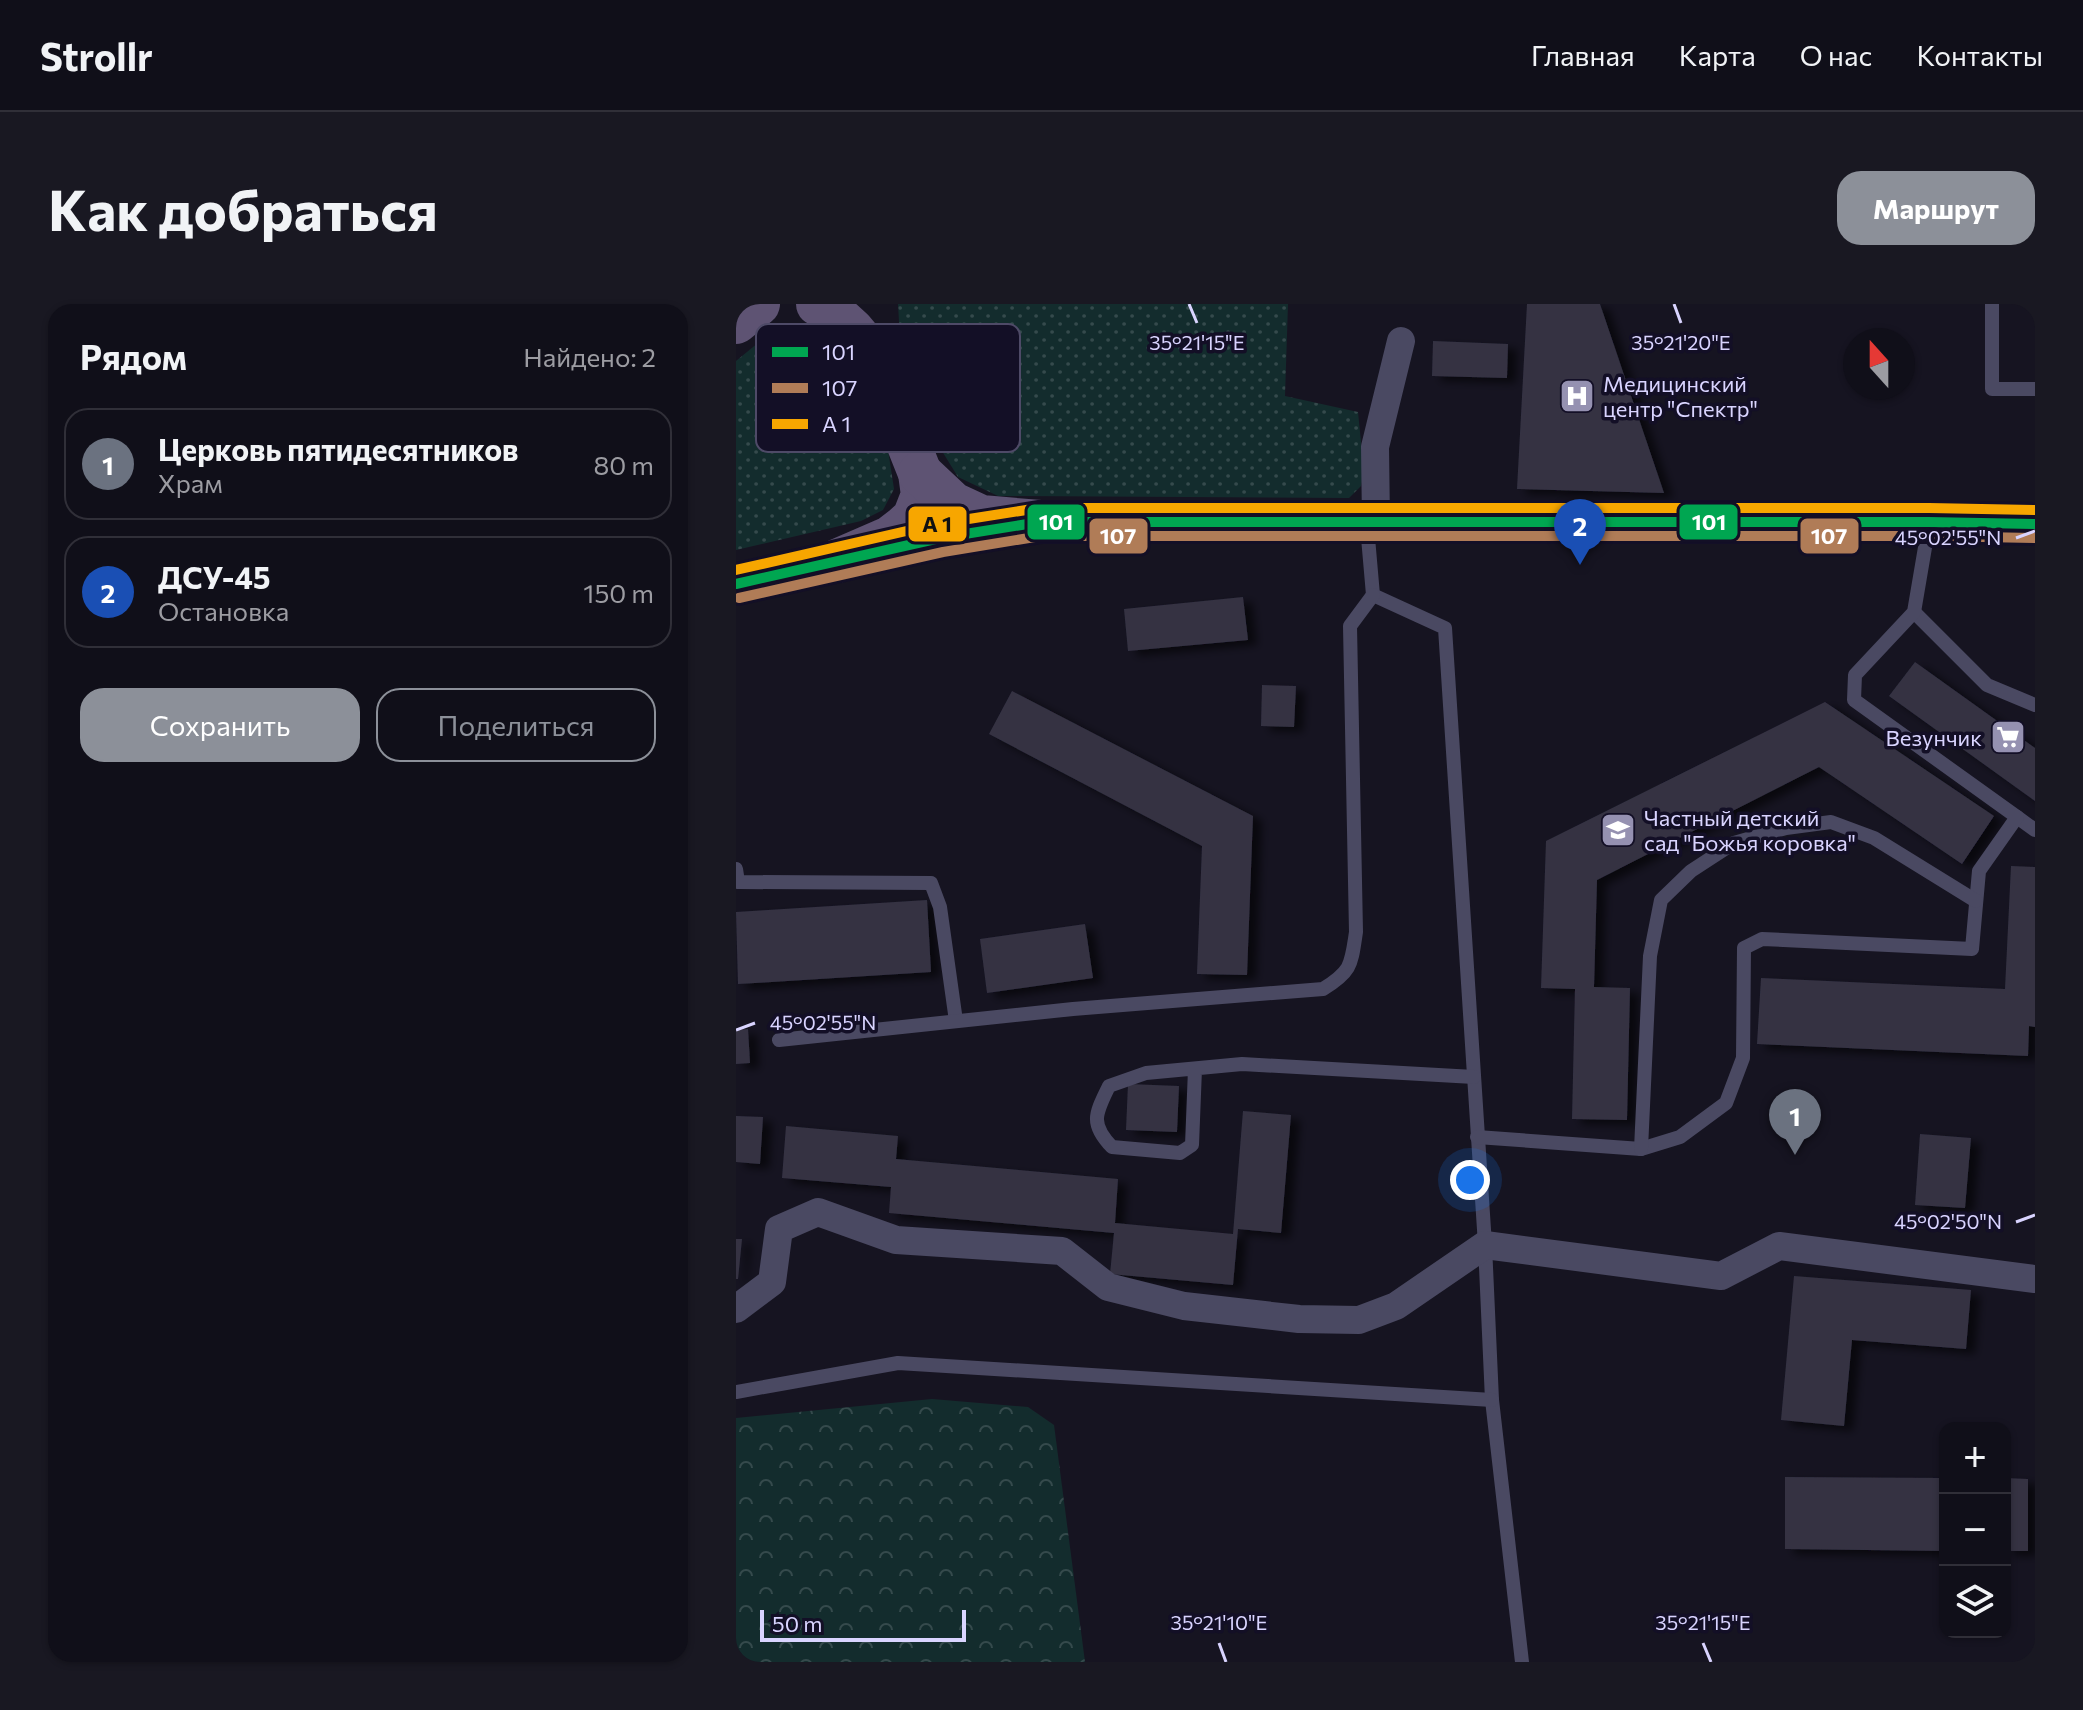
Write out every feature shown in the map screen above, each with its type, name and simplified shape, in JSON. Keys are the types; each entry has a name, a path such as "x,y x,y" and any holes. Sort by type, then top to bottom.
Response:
{"main road":[{"path":"736,313 746,304"},
{"path":"736,322 758,304"},
{"path":"818,304 828,308 845,324"},
{"path":"837,561 890,538 914,518 923,495 920,473 912,452"},
{"path":"920,473 953,504 981,517 1040,522 2035,524"},
{"path":"736,584 940,538 1040,522"}],"street":[{"path":"1372,522 1375,447 1401,341"},
{"path":"736,1309 772,1282 779,1229 818,1212 896,1240 1062,1251 1108,1287 1184,1306 1299,1319 1359,1320 1396,1306 1485,1245 1721,1276 1779,1246 2035,1279"}],"lane":[{"path":"1992,304 1992,389 2035,389"},
{"path":"779,1040 1073,1009 1323,989 1341,978 1351,962 1356,932 1350,626 1373,595 1372,522"},
{"path":"1929,522 1914,612 1855,675 1854,700 2035,830"},
{"path":"1373,595 1445,628 1485,1245 1492,1400 1522,1662"},
{"path":"1914,612 1987,685 2035,705"},
{"path":"1477,1137 1641,1149 1680,1137 1726,1103 1743,1058 1744,948 1762,939 1972,949 1979,871 2017,817"},
{"path":"1641,1149 1650,956 1661,900 1691,871 1734,843 1786,828 1831,822 1874,838 1976,901"},
{"path":"736,869 738,882 931,883 940,907 956,1021"},
{"path":"1195,1069 1192,1145 1180,1153 1112,1147 1099,1133 1097,1111 1109,1086 1146,1073 1242,1064 1474,1077"},
{"path":"736,1392 898,1363 1492,1400"}],"green space":[{"path":"898,304 1288,304 1285,396 1358,412 1364,472 1361,486 1349,498 998,496 958,477 943,452 1020,452 1020,324 899,324"},
{"path":"756,345 756,452 888,452 894,489 883,510 861,521 736,550 736,361"},
{"path":"932,1399 1028,1407 1054,1425 1085,1662 736,1662 736,1418"}],"building":[{"name":"Медицинский центр \"Спектр\"","path":"1527,304 1600,304 1664,493 1517,489"},
{"path":"1433,341 1508,344 1507,378 1432,376"},
{"path":"1243,597 1248,640 1128,651 1124,609"},
{"path":"1915,662 2035,748 2035,801 1889,696"},
{"path":"1262,685 1296,686 1294,727 1261,726"},
{"path":"1012,691 1253,816 1247,975 1197,974 1202,846 989,734"},
{"path":"1825,702 1994,816 1962,864 1819,767 1597,880 1594,987 1630,988 1627,1120 1572,1119 1575,989 1541,988 1546,841"},
{"path":"2011,866 2035,867 2035,1027 2029,1026 2028,1056 1757,1044 1761,978 2005,989"},
{"path":"927,900 931,972 738,984 736,912"},
{"path":"1085,924 1093,978 987,993 980,939"},
{"path":"748,1029 750,1063 736,1064 736,1030"},
{"path":"1128,1084 1179,1086 1177,1132 1126,1130"},
{"path":"1243,1111 1291,1115 1281,1233 1238,1229 1233,1285 1110,1274 1114,1233 889,1213 891,1187 782,1178 786,1126 898,1136 896,1159 1118,1179 1115,1223 1233,1234"},
{"path":"736,1116 763,1117 760,1164 736,1162"},
{"path":"1920,1134 1971,1138 1965,1208 1915,1205"},
{"path":"736,1239 742,1239 738,1279 736,1279"},
{"path":"1794,1276 1971,1290 1966,1349 1852,1340 1844,1426 1781,1420"},
{"path":"1785,1477 1939,1478 1939,1551 1785,1549"},
{"path":"2011,1478 2028,1479 2028,1551 2011,1551"}],"transit line":[{"path":"736,570 937,524 1039,508 2035,510"},
{"name":"101","path":"736,584 940,538 1040,522 2035,524"},
{"name":"107","path":"739,598 943,552 1041,536 2035,538"}],"place":[{"name":"Медицинский центр \"Спектр\"","path":"1577,396"},
{"name":"ДСУ-45","path":"1580,565"},
{"name":"Везунчик","path":"2008,737"},
{"name":"Частный детский сад \"Божья коровка\"","path":"1618,830"},
{"name":"Церковь пятидесятников","path":"1795,1155"}]}
